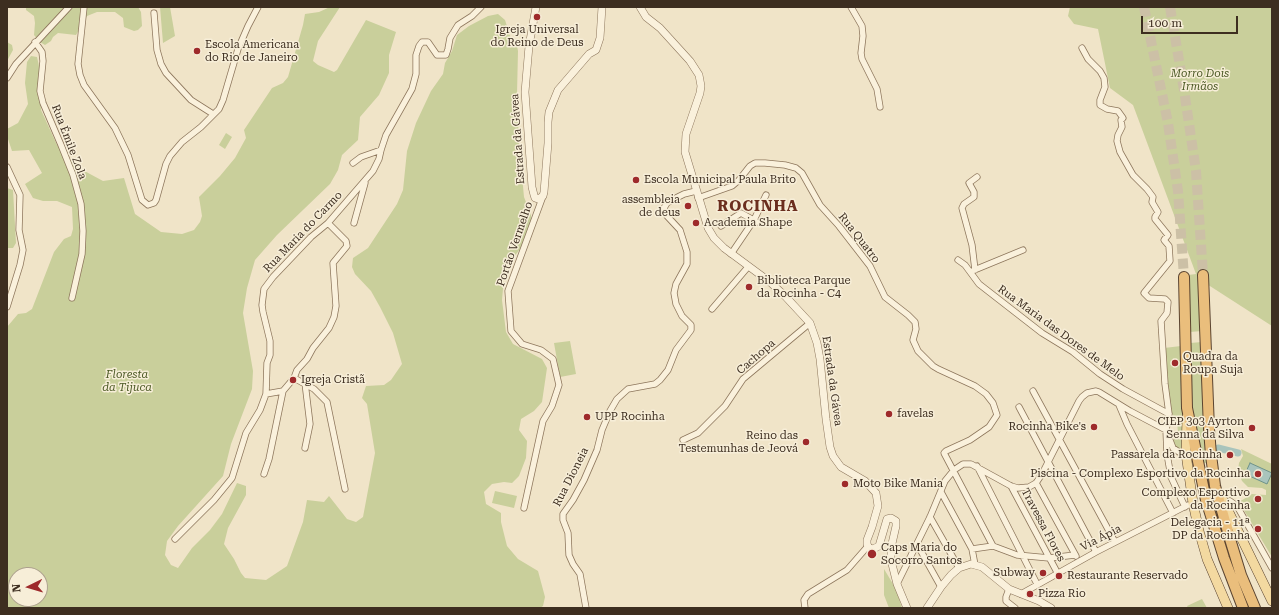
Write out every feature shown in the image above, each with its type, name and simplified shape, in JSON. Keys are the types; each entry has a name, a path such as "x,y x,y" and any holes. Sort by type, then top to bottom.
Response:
{"highway":[{"path":"1203,275 1211,455 1216,486 1230,539 1241,575 1254,608"},
{"path":"1184,277 1187,408 1206,500 1224,558 1244,608"}],"main road":[{"path":"1187,408 1186,454 1189,505 1202,545 1228,608"},
{"path":"1216,486 1272,601"}],"street":[{"path":"7,78 16,64 69,7"},
{"path":"84,7 78,64 80,75 84,84 123,142 142,200 148,205 152,205 158,196 166,164 170,156 182,142 201,128 214,114 223,100 238,48 258,7"},
{"name":"Rua Maria do Carmo","path":"175,540 214,500 232,478 246,433 260,410 266,394 267,363 270,355 270,341 263,312 264,289 273,277 328,223 366,180 376,166 386,135 412,89 416,74 416,55 422,42 428,42 437,55 446,55 450,38 458,25 472,16 481,7"},
{"name":"Estrada da Gávea","path":"536,7 529,46 525,92 532,187 535,198 538,199 543,196"},
{"path":"543,196 548,143 549,112 558,90 589,54 596,50 600,38 602,7"},
{"name":"Estrada da Gávea","path":"640,7 646,17 660,28 690,61 699,75 700,93 686,134 685,145 686,158 708,228 714,238 724,248 780,292 810,323 817,343 820,359 826,419 830,447 833,456 841,467 865,481 874,489 877,498 877,512 868,537 868,546"},
{"path":"851,7 863,29 861,57 877,89 880,107"},
{"path":"154,13 157,50 161,64 166,73 191,100 214,114"},
{"name":"Rua Émile Zola","path":"36,42 42,52 43,60 40,91 43,103 68,163 80,204 83,231 82,254 72,298"},
{"path":"1082,48 1088,60 1100,71 1104,78 1105,87 1100,100 1100,105 1107,109 1118,111 1123,118 1120,121 1122,127 1118,135 1120,152 1133,175 1153,197 1152,202 1158,212 1155,219 1168,235 1164,240 1169,246 1170,261 1144,292 1149,298 1165,299 1168,302 1168,313 1160,322 1164,384 1168,414 1166,430 1167,454 1171,477 1189,505"},
{"path":"353,163 361,157 380,150"},
{"name":"Rua Quatro","path":"697,195 732,186 750,166 755,163 792,166 802,172 820,205 839,226 870,266 886,297 913,320 916,326 913,342 918,350 933,366 975,386 986,394 993,403 997,415 989,427 970,440 944,453 954,470"},
{"path":"7,167 20,195 21,207 19,225 23,250 7,307"},
{"path":"977,177 969,183 974,192 974,197 964,204 962,208 972,245 972,271 1023,250"},
{"path":"354,223 366,180"},
{"name":"Rua Dioneia","path":"586,608 580,574 568,554 568,533 563,520 563,514 573,500 590,466 597,450 602,430 617,399 628,389 655,384 660,380 668,370 676,350 691,330 691,325 682,316 676,304 674,293 676,284 687,264 687,252 680,230 667,216 664,208 667,203 674,198 684,194 697,195"},
{"path":"731,254 756,221 766,195"},
{"name":"Portão Vermelho","path":"524,508 543,421 552,406 559,385 553,359 541,350 522,344 511,332 508,291 543,196"},
{"path":"721,226 741,213 756,221"},
{"path":"264,474 269,459 283,391 294,378 297,370 307,359 313,348 329,328 334,317 336,306 332,263 347,246 346,241 328,223"},
{"name":"Rua Maria das Dores de Melo","path":"958,260 972,271 974,280 990,294 1042,333 1073,352 1105,378 1168,414"},
{"path":"712,309 748,267"},
{"name":"Cachopa","path":"683,440 698,433 725,406 744,379 810,323"},
{"path":"294,378 314,389 327,402 345,489"},
{"path":"305,383 310,424 305,448"},
{"path":"266,394 283,391"},
{"path":"1033,391 1115,542"},
{"path":"897,584 930,517 945,481 954,470 963,464 971,464 1011,486 1018,488 1029,487 1036,483 1048,464 1072,414 1082,397 1091,392 1099,392 1119,405 1166,430 1173,448 1182,454 1186,454"},
{"path":"1119,405 1126,424 1173,513"},
{"path":"1019,407 1096,552"},
{"path":"977,466 1037,584"},
{"path":"954,470 993,546"},
{"path":"1036,483 1078,562"},
{"name":"Travessa Flores","path":"1011,486 1058,574"},
{"path":"941,492 972,549 975,565"},
{"path":"1230,501 1237,506 1272,568"},
{"name":"Via Ápia","path":"1021,594 1096,552 1189,505"},
{"path":"930,517 959,568"},
{"path":"806,608 804,600 808,594 847,570 868,546 871,549 877,548 880,544 886,521 889,518 895,519 897,523 890,554 892,568 897,584 907,608"},
{"path":"917,544 941,587"},
{"path":"972,549 993,546 1022,556 1049,558 1075,555"},
{"path":"927,608 941,587 959,568 975,565 988,571 1009,589 1039,601 1051,608"},
{"path":"1009,589 1006,601 1015,608"}],"green space":[{"path":"26,7 138,7 141,12 142,26 138,30 134,31 124,27 123,18 115,12 97,12 87,16 76,35 58,33 45,45 34,35 34,16 26,10"},
{"path":"160,7 170,7 175,36 163,43"},
{"name":"Floresta da Tijuca","path":"330,7 340,7 318,41 313,61 318,65 334,72 337,70 366,20 396,32 389,55 389,73 379,95 360,117 358,140 342,155 338,170 330,184 277,235 255,260 247,288 243,313 253,371 252,389 231,444 223,476 178,526 167,541 165,555 171,565 178,568 192,548 210,530 222,514 237,483 246,486 246,495 228,528 224,544 245,578 266,580 287,566 303,522 307,500 324,502 329,496 347,519 356,522 363,517 375,453 367,404 362,398 366,386 384,385 391,380 402,364 393,333 380,307 371,291 355,274 352,267 353,258 368,248 397,204 403,190 407,151 416,123 431,91 443,74 445,63 452,51 457,35 469,26 488,16 498,14 505,20 512,42 517,46 518,51 517,94 519,145 524,197 531,215 531,227 523,245 511,261 504,277 502,300 506,332 513,344 542,359 547,368 542,402 534,411 521,419 519,430 527,441 526,458 519,476 512,483 504,482 492,484 484,492 486,504 501,513 501,522 507,546 518,559 538,571 545,597 543,606 540,608 7,608 7,327 18,314 26,313 32,309 54,252 64,239 71,236 73,229 72,207 57,201 43,201 33,198 25,184 42,173 29,150 12,151 7,136 7,129 18,123 28,104 25,83 27,62 31,56 37,57 39,66 41,110 57,145 77,167 103,181 124,178 135,214 161,232 182,234 194,230 200,222 202,216 199,197 235,158 246,138 244,130 272,88 283,83 288,77 305,14 319,12"},
{"name":"Morro Dois Irmãos","path":"1070,7 1272,7 1272,326 1199,279 1202,331 1190,332 1188,275 1196,274 1133,105 1110,88 1098,29 1074,24 1068,16"},
{"path":"7,42 12,45 13,50 7,61"},
{"path":"226,133 232,137 225,149 219,145"},
{"path":"7,188 13,190 16,243 13,248 7,248"},
{"path":"570,341 576,374 560,377 554,343"},
{"path":"1202,342 1209,462 1202,464 1193,423 1190,343"},
{"path":"1181,346 1184,407 1183,447 1179,449 1173,447 1173,441 1178,432 1177,422 1169,408 1164,348"},
{"name":"Complexo Esportivo da Rocinha","path":"1241,449 1272,464 1272,557 1239,502 1252,494 1266,495 1266,490 1262,488 1248,487 1242,481 1238,471 1239,463 1243,456"},
{"path":"1210,472 1247,599 1245,600 1223,543 1205,476"},
{"path":"495,491 517,496 514,508 492,503"},
{"path":"884,569 896,589 902,608 889,608 884,595"},
{"path":"1202,599 1207,608 1188,608 1187,606"}],"water":[{"name":"Piscina - Complexo Esportivo da Rocinha","path":"1250,463 1272,473 1267,484 1245,474"}],"waterway":[{"path":"1218,448 1238,453"}],"tunnel":[{"path":"1144,7 1168,123 1178,191 1184,277"},
{"path":"1170,7 1196,171 1203,275"}],"place":[{"name":"Igreja Universal do Reino de Deus","path":"537,17"},
{"name":"Escola Americana do Rio de Janeiro","path":"197,51"},
{"name":"Escola Municipal Paula Brito","path":"636,180"},
{"name":"assembleia de deus","path":"688,206"},
{"name":"Academia Shape","path":"696,223"},
{"name":"Biblioteca Parque da Rocinha - C4","path":"749,287"},
{"name":"Quadra da Roupa Suja","path":"1175,363"},
{"name":"Igreja Cristã","path":"293,380"},
{"name":"favelas","path":"889,414"},
{"name":"UPP Rocinha","path":"587,417"},
{"name":"Rocinha Bike's","path":"1094,427"},
{"name":"CIEP 303 Ayrton Senna da Silva","path":"1252,428"},
{"name":"Reino das Testemunhas de Jeová","path":"806,442"},
{"name":"Passarela da Rocinha","path":"1230,455"},
{"name":"Piscina - Complexo Esportivo da Rocinha","path":"1258,474"},
{"name":"Moto Bike Mania","path":"845,484"},
{"name":"Complexo Esportivo da Rocinha","path":"1258,499"},
{"name":"Delegacia - 11ª DP da Rocinha","path":"1258,529"},
{"name":"Caps Maria do Socorro Santos","path":"872,554"},
{"name":"Subway","path":"1043,573"},
{"name":"Restaurante Reservado","path":"1059,576"},
{"name":"Pizza Rio","path":"1030,594"}],"district":[{"name":"ROCINHA","path":"758,207"}]}
